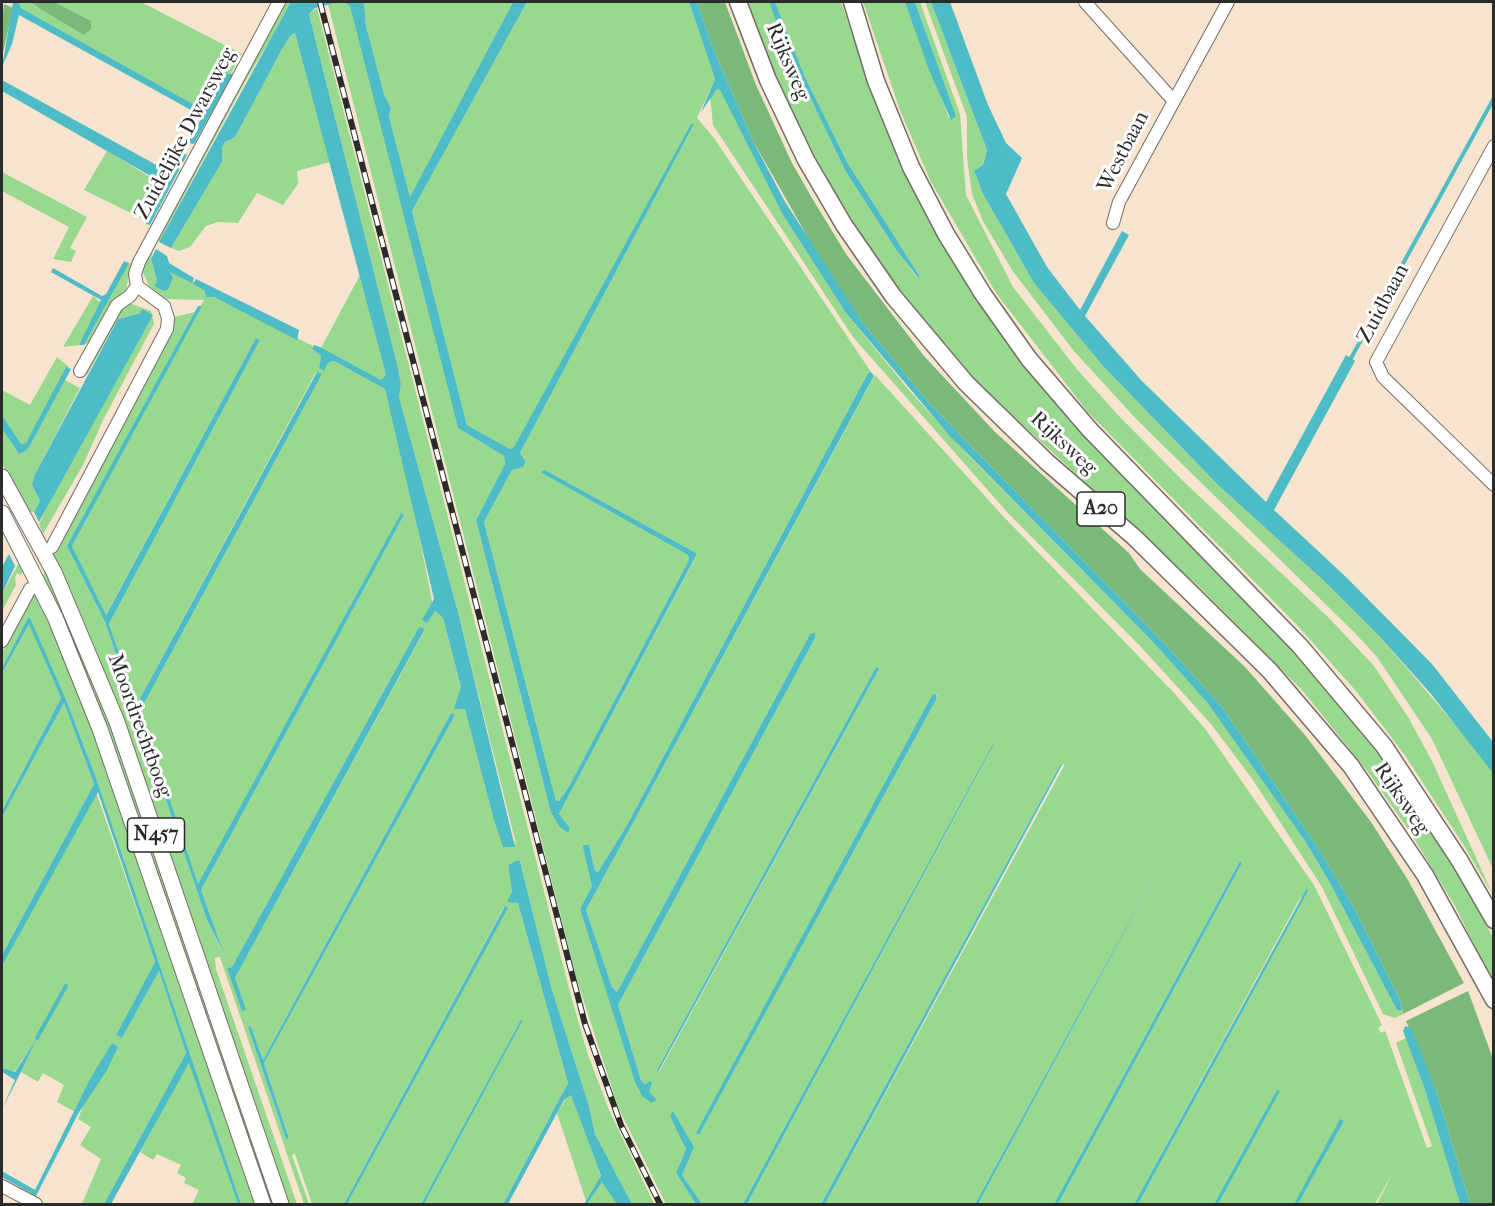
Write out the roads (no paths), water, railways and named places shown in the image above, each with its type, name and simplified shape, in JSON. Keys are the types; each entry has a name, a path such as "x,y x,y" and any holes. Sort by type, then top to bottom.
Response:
{"highway":[{"name":"Rijksweg","path":"738,2 768,80 806,160 844,225 893,296 966,383 1047,462 1134,537 1270,671 1351,766 1425,875 1494,1000"},
{"name":"Rijksweg","path":"852,2 876,81 911,167 946,234 990,303 1029,358 1090,430 1300,646 1384,746 1460,861 1494,920"}],"main road":[{"name":"Moordrechtboog","path":"2,477 54,572 117,722 281,1204"},
{"name":"Moordrechtboog","path":"2,513 55,617 100,729 263,1204"}],"street":[{"name":"Zuidelijke Dwarsweg","path":"137,286 135,274 139,262 279,2"},
{"name":"Westbaan","path":"1085,2 1173,100"},
{"name":"Westbaan","path":"1113,223 1119,202 1228,2"},
{"name":"Zuidbaan","path":"1494,146 1376,362 1385,380 1494,485"},
{"path":"52,546 167,329 168,318 164,306 137,286 130,296 117,304 80,371"},
{"path":"2,641 30,589"},
{"path":"2,1186 36,1204"}],"water":[{"path":"13,2 19,2 21,8 202,109 206,108 226,73 233,74 194,144 187,143 201,119 200,115 19,15 12,44 2,67"},
{"path":"291,2 344,2 315,8 309,14 398,368 401,384 399,397 458,612 515,847 503,847 465,709 454,709 461,687 443,618 435,611 427,623 422,620 434,599 385,389 334,361 328,363 324,371 319,368 321,356 312,349 314,345 320,347 381,380 386,375 295,33 291,35 281,51 238,132 234,138 225,142 222,148 222,162 171,248 159,242"},
{"path":"344,2 364,2 366,26 384,94 391,108 389,117 410,197 513,2 527,2 412,211 467,425 510,449 514,447 691,124 694,124 520,453 526,462 523,467 512,470 484,522 556,801 559,801 568,788 689,560 688,555 540,472 545,470 696,553 559,814 570,828 568,833 559,826 551,813 476,520 505,464 504,456 458,428 350,6"},
{"path":"689,2 697,2 713,48 752,139 784,200 863,323 929,403 1165,644 1222,707 1314,842 1355,909 1401,1002 1402,1010 1397,1010 1330,883 1305,841 1207,702 1152,641 949,435 846,313 783,215 720,90 717,89 701,112 715,79"},
{"path":"769,2 775,2 805,77 847,162 919,275 919,279 897,251 846,172 784,43"},
{"path":"905,2 915,2 956,116 951,120 929,70"},
{"path":"931,2 950,2 988,105 1006,143 1022,158 1006,194 1047,267 1080,310 1122,231 1129,235 1085,316 1141,380 1266,502 1346,355 1355,361 1274,510 1346,577 1432,664 1493,742 1493,773 1431,694 1380,637 1323,580 1219,486 1103,366 1034,283 983,194 974,171 983,165 987,150"},
{"path":"2,80 171,173 183,153 187,155 150,225 146,224 163,185 161,182 2,91"},
{"path":"156,249 167,256 169,263 194,278 192,283 170,272 173,278 168,289 164,291 154,286 157,281 151,259"},
{"path":"124,261 129,263 84,345 79,345 101,300 51,272 53,268 102,296 106,294"},
{"path":"196,279 299,330 297,340 214,297 206,297 204,290 193,284"},
{"path":"198,306 202,306 72,546 106,615 256,338 260,340 109,624 137,704 317,372 322,374 140,711 198,884 401,513 404,515 201,890 223,952 207,920 105,622 67,546"},
{"path":"142,309 153,315 39,522 34,512 40,501 32,485 34,476 118,319 140,313"},
{"path":"66,367 71,369 32,442 27,450 19,454 2,429 2,415 21,444 26,443"},
{"path":"871,372 874,376 586,910 612,987 617,992 810,634 815,633 815,638 618,1005 641,1080 645,1085 650,1081 652,1083 649,1091 656,1100 652,1103 642,1096 635,1082 580,909 592,886 583,847 589,845 595,871 598,872 627,825 868,373"},
{"path":"9,554 15,566 2,594 2,562 3,565"},
{"path":"30,618 67,702 95,775 241,1204 238,1204 189,1063 111,1204 104,1204 186,1053 159,971 122,1038 116,1035 155,962 98,792 2,966 2,955 94,784 64,703 2,817 2,811 61,698 29,624 2,673 2,668"},
{"path":"419,627 425,629 235,978 246,1010 242,1011 227,968 232,967"},
{"path":"876,667 879,669 658,1072 657,1070"},
{"path":"936,694 937,698 699,1135 696,1133 932,695"},
{"path":"451,713 455,715 264,1063 289,1138 286,1139 248,1027 251,1026 263,1060"},
{"path":"995,742 747,1204 743,1204 993,744"},
{"path":"1063,763 825,1204 821,1204 1060,765"},
{"path":"1184,821 978,1204 975,1204"},
{"path":"517,860 520,861 552,990 589,1106 595,1134 632,1204 617,1204 602,1182 587,1204 584,1204 601,1176 571,1095 564,1100 508,1204 503,1204 568,1083 518,903 507,902 512,892 508,865"},
{"path":"1240,861 1242,863 1058,1204 1054,1204"},
{"path":"1307,888 1308,891 1138,1204 1134,1204"},
{"path":"505,906 508,908 347,1204 344,1204"},
{"path":"523,1020 424,1204 421,1204"},
{"path":"1405,1026 1411,1028 1436,1090 1470,1204 1460,1204 1424,1087 1403,1031"},
{"path":"37,1038 2,1109 15,1080 2,1072 2,1068 15,1072"},
{"path":"112,1043 118,1047 107,1070 78,1114 36,1196 2,1177 2,1171 35,1190 90,1079"},
{"path":"1277,1090 1280,1091 1218,1204 1214,1204"},
{"path":"673,1111 694,1147 682,1175 702,1204 696,1204 676,1173 686,1149 670,1116"},
{"path":"1340,1119 1344,1121 1298,1204 1294,1204"}],"waterway":[{"path":"1350,360 1494,98"},
{"path":"37,1038 66,986"}],"railway":[{"path":"320,2 585,1024 621,1125 660,1204"}]}
